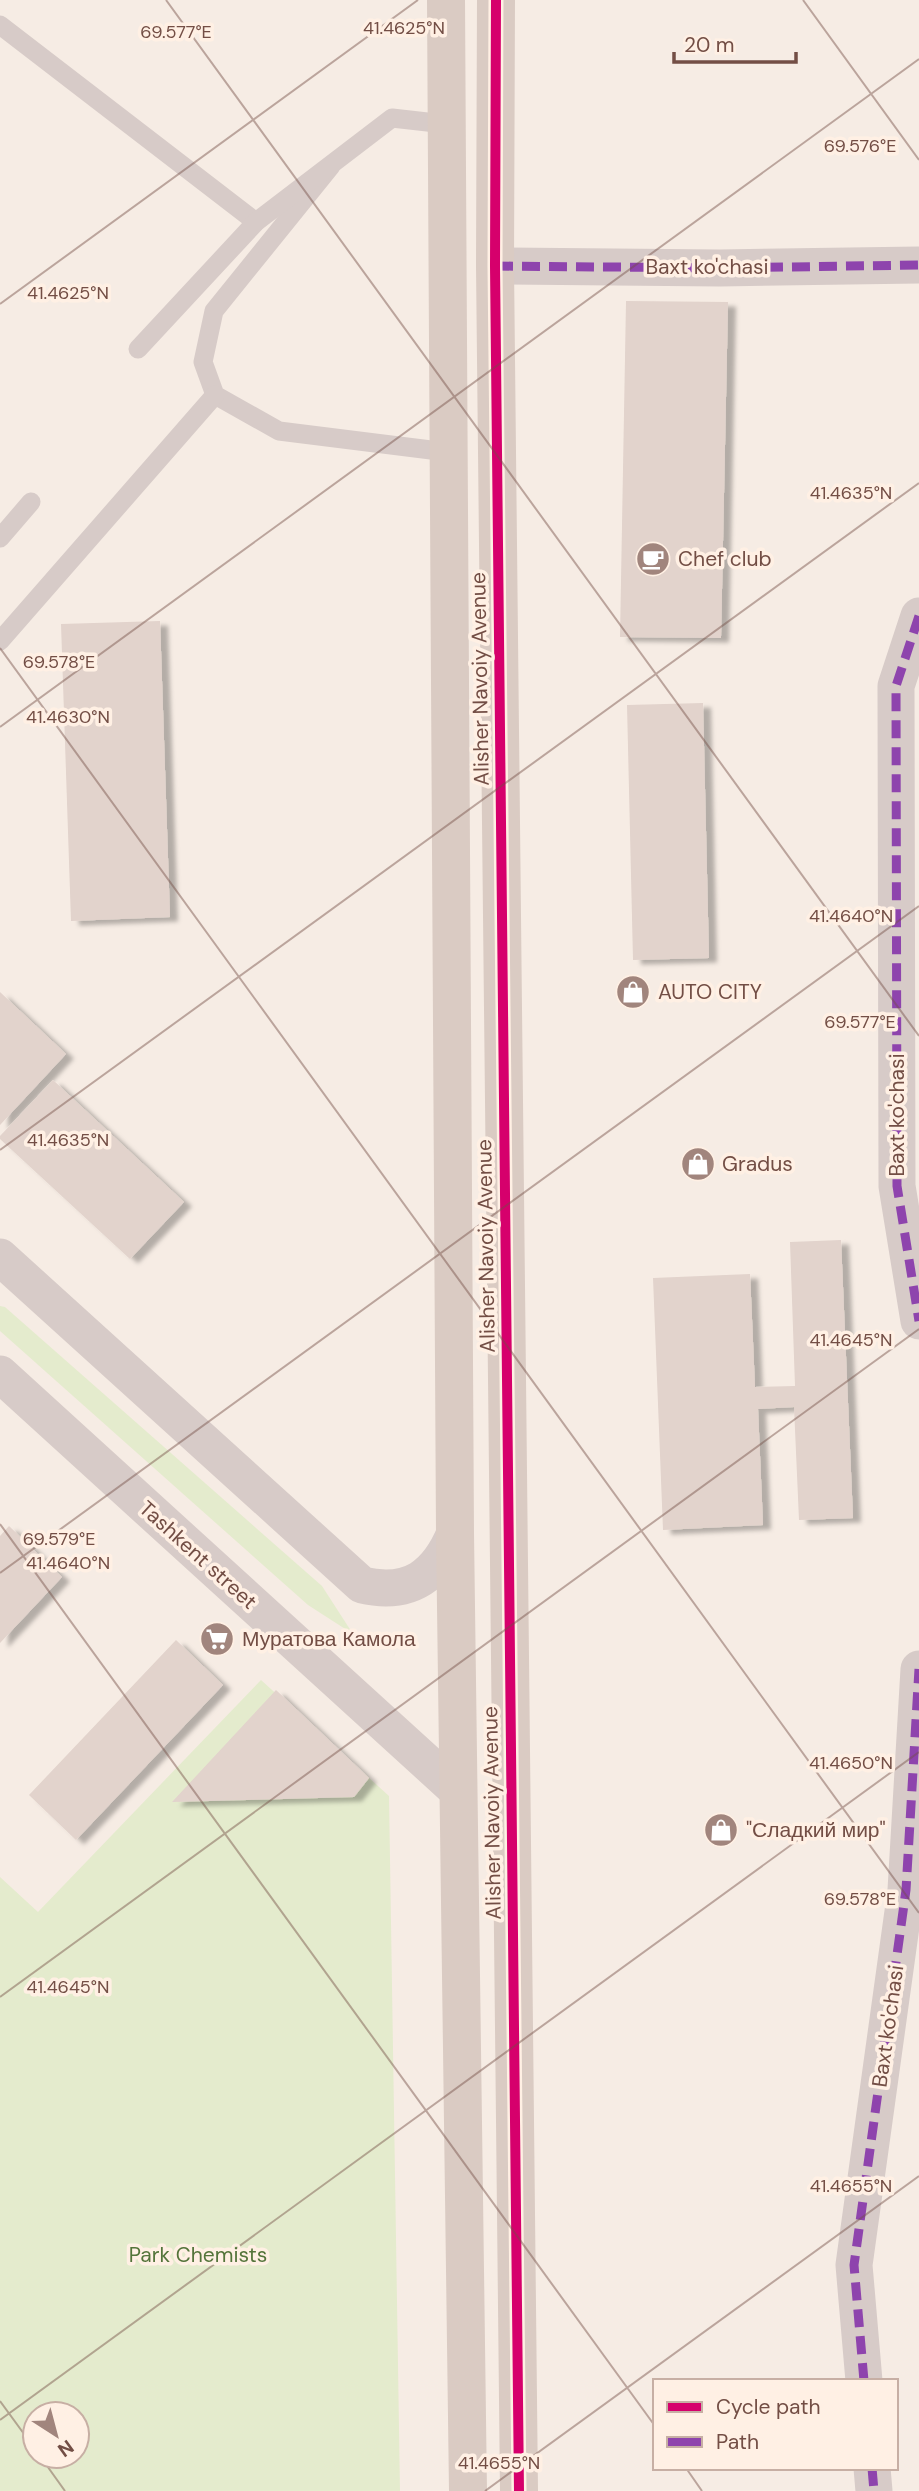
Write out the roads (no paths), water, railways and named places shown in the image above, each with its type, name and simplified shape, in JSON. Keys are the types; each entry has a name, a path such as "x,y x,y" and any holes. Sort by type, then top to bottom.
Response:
{"main road":[{"name":"Alisher Navoiy Avenue","path":"446,0 455,1532 468,2491"},
{"name":"Alisher Navoiy Avenue","path":"496,0 495,266 519,2491"}],"street":[{"name":"Baxt ko'chasi","path":"495,266 720,268 919,265"},
{"name":"Baxt ko'chasi","path":"919,616 896,685 897,1186 919,1321"},
{"path":"0,1257 362,1585 391,1588 420,1580 441,1560 455,1532"},
{"name":"Tashkent street","path":"0,1374 458,1791"},
{"name":"Baxt ko'chasi","path":"864,2379 854,2265 906,1890 919,1669"},
{"path":"872,2470 874,2491"}],"lane":[{"path":"0,26 256,222"},
{"path":"138,349 256,222 392,118 445,124"},
{"path":"331,166 215,311 203,362 215,395 279,431 447,452"},
{"path":"0,641 215,395"},
{"path":"0,538 31,502"}],"place":[{"name":"Chef club","path":"653,559"},
{"name":"AUTO CITY","path":"633,992"},
{"name":"Gradus","path":"698,1164"},
{"name":"Муратова Камола","path":"217,1639"},
{"name":"\"Сладкий мир\"","path":"721,1830"}],"park label":[{"name":"Park Chemists","path":"198,2255"}]}
